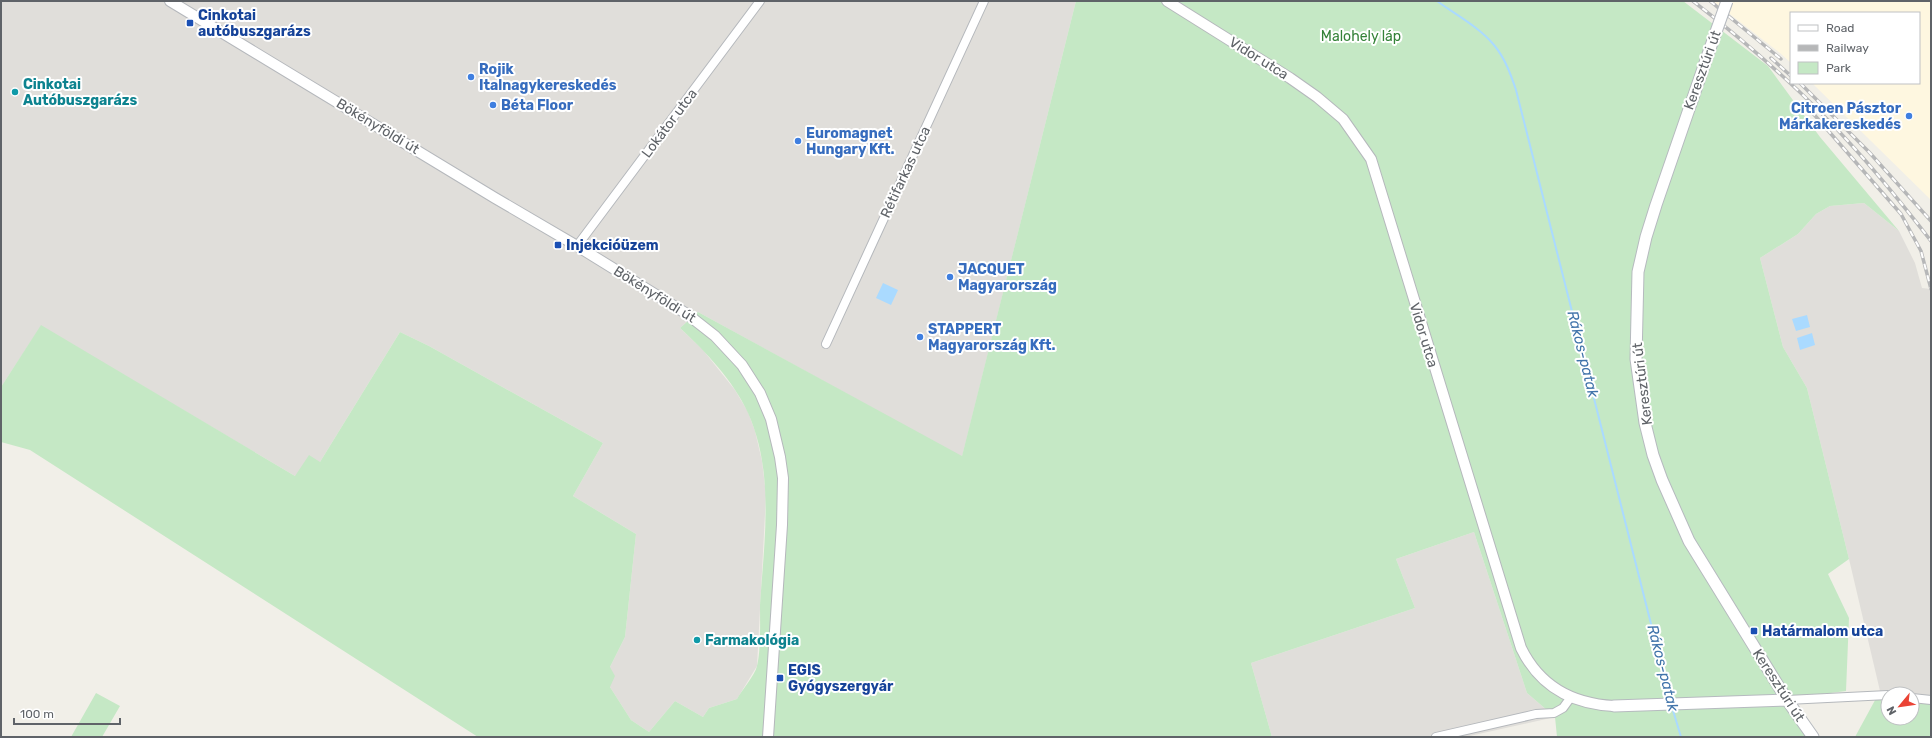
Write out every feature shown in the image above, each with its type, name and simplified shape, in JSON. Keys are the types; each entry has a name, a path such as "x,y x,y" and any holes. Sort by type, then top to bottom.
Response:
{"main road":[{"name":"Keresztúri út","path":"1727,1 1656,205 1643,251 1638,272 1637,366 1645,423 1653,455 1675,514 1689,541 1787,700 1813,737"},
{"path":"1770,700 1775,696 1777,690 1774,678"},
{"path":"1614,706 1787,700"}],"street":[{"name":"Bökényföldi út","path":"170,1 577,246 703,324 742,365 760,393 776,435 780,458 784,501 768,737"},
{"name":"Lokátor utca","path":"577,246 760,1"},
{"name":"Rétifarkas utca","path":"826,344 984,1"},
{"name":"Vidor utca","path":"1167,1 1290,78 1317,97 1343,119 1371,159 1517,639 1525,657 1536,672 1555,689 1571,697 1593,704 1614,706"},
{"path":"1787,700 1880,695"},
{"path":"1436,737 1536,714 1554,713 1563,708 1571,697"},
{"path":"1920,699 1931,700"}],"shaded area":[{"path":"1,1 1076,1 962,457 698,312 680,328 703,350 735,390 748,412 755,431 762,461 766,495 757,666 737,699 709,708 703,717 675,701 649,732 631,720 610,687 610,667 625,637 636,534 573,496 603,443 429,346 400,332 320,462 295,476 41,326 1,387"},
{"path":"1713,1 1931,1 1931,200 1813,84 1920,84 1920,12 1790,12 1790,62"},
{"path":"1864,203 1899,231 1915,263 1922,288 1931,289 1931,697 1920,696 1920,686 1880,686 1880,691 1807,388 1783,347 1760,258 1798,234 1816,214 1830,206"},
{"path":"1474,532 1527,693 1555,717 1465,737 1272,737 1251,663 1415,608 1396,559"}],"green space":[{"name":"Malohely láp","path":"1076,1 1683,1 1768,66 1820,137 1899,231 1864,203 1830,206 1816,214 1798,234 1760,258 1783,347 1807,388 1849,559 1828,574 1849,618 1846,691 1792,698 1820,737 1557,737 1555,717 1527,693 1474,532 1396,559 1415,608 1251,663 1272,737 478,737 30,450 1,442 1,387 41,325 295,476 309,455 320,462 400,332 429,346 603,443 573,496 636,534 625,637 610,667 615,676 610,687 631,720 649,732 675,701 703,717 709,708 737,699 756,670 760,644 760,605 766,508 765,484 762,459 756,436 742,401 735,389 718,367 680,328 698,312 962,456"},
{"path":"1880,691 1880,726 1920,726 1920,696 1931,697 1931,737 1855,737"},
{"path":"96,693 120,706 102,737 71,737"}],"water":[{"path":"883,283 898,290 891,305 876,298"},
{"path":"1807,315 1810,327 1796,331 1792,319"},
{"path":"1812,333 1815,345 1800,350 1797,338"}],"waterway":[{"name":"Rákos-patak","path":"1437,1 1474,27 1494,45 1510,73 1516,90 1670,699"},
{"name":"Rákos-patak","path":"1672,707 1681,737"}],"railway":[{"path":"1693,1 1757,53 1790,83"},
{"path":"1710,1 1781,59"},
{"path":"1771,58 1790,75"},
{"path":"1791,84 1856,150 1904,206 1931,241"},
{"path":"1801,84 1869,152 1931,221"},
{"path":"1811,111 1901,214 1921,251 1931,289"}],"place":[{"name":"Cinkotai autóbuszgarázs","path":"190,23"},
{"name":"Rojik Italnagykereskedés","path":"471,77"},
{"name":"Cinkotai Autóbuszgarázs","path":"15,92"},
{"name":"Béta Floor","path":"493,105"},
{"name":"Citroen Pásztor Márkakereskedés","path":"1909,116"},
{"name":"Euromagnet Hungary Kft.","path":"798,141"},
{"name":"Injekcióüzem","path":"558,245"},
{"name":"JACQUET Magyarország","path":"950,277"},
{"name":"STAPPERT Magyarország Kft.","path":"920,337"},
{"name":"Határmalom utca","path":"1754,631"},
{"name":"Farmakológia","path":"697,640"},
{"name":"EGIS Gyógyszergyár","path":"780,678"}]}
